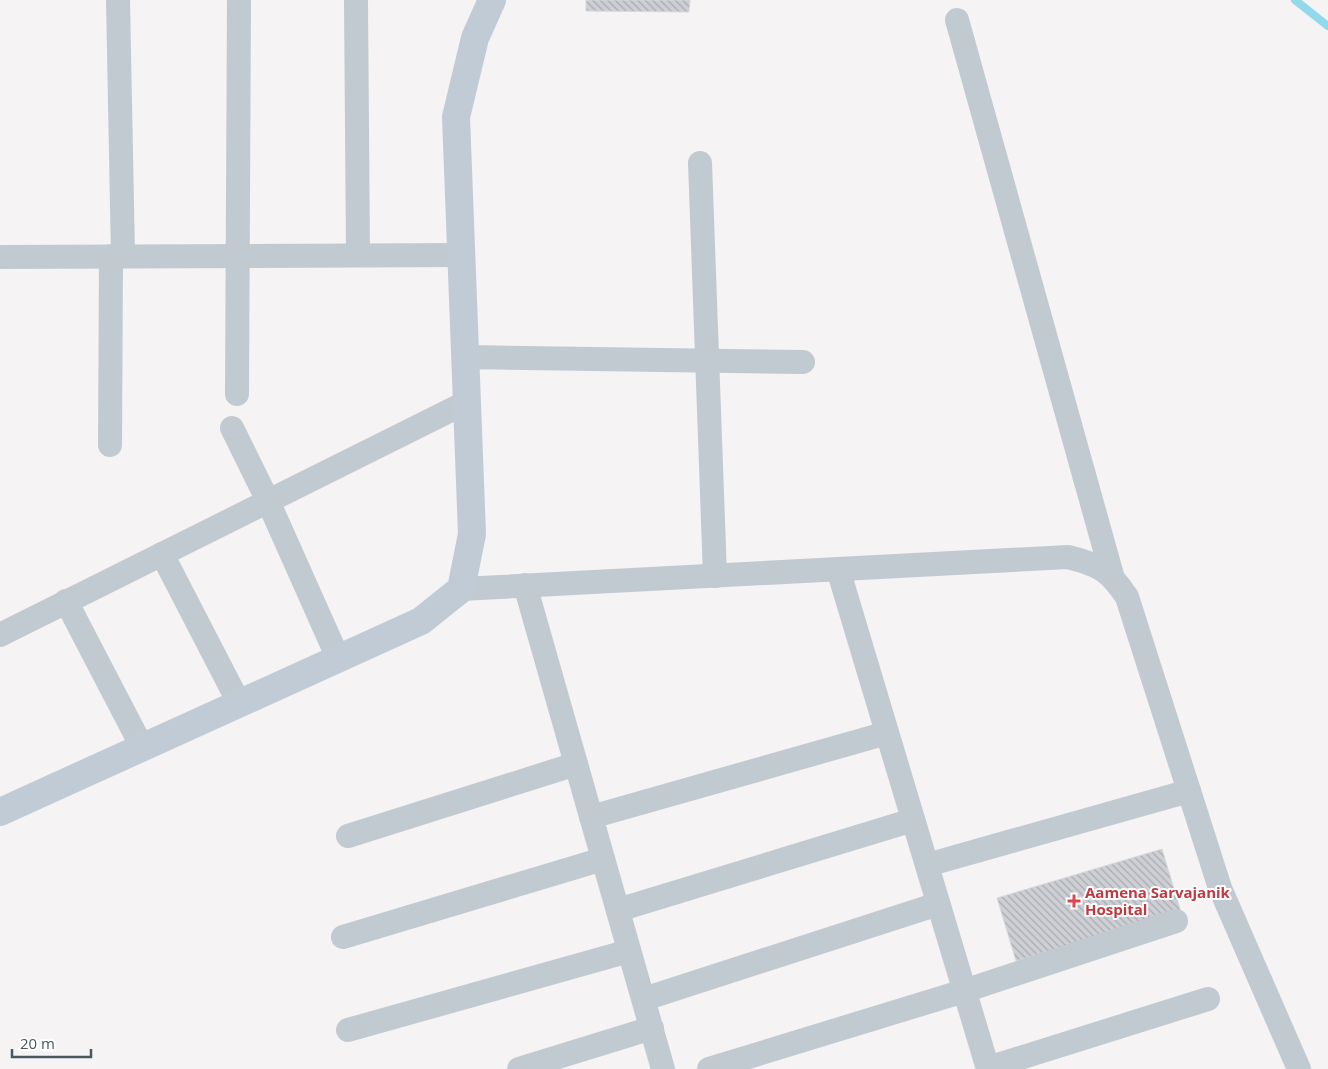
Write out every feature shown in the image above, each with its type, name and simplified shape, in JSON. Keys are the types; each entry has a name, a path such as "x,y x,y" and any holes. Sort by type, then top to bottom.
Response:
{"street":[{"path":"110,445 117,256 118,0"},
{"path":"237,394 238,0"},
{"path":"356,0 358,255"},
{"path":"461,589 472,534 456,117 476,38 492,0"},
{"path":"957,20 1112,575 1127,597 1220,888 1299,1069"},
{"path":"700,163 709,361 715,576"},
{"path":"0,256 461,255"},
{"path":"465,357 803,362"},
{"path":"0,635 467,402"},
{"path":"232,428 268,501 338,658"},
{"path":"162,554 240,703"},
{"path":"0,812 421,620 461,589 1068,557 1090,562 1112,575"},
{"path":"838,569 988,1068 1208,999"},
{"path":"525,586 664,1069"},
{"path":"66,602 142,747"},
{"path":"591,817 887,734"},
{"path":"348,836 576,764"},
{"path":"927,866 1189,791"},
{"path":"618,910 913,820"},
{"path":"343,937 603,859"},
{"path":"644,999 938,904"},
{"path":"709,1069 964,991 1176,921"},
{"path":"348,1030 629,951"},
{"path":"519,1069 652,1028"}],"building":[{"path":"586,0 690,0 689,12 586,11"},
{"path":"1162,849 1181,912 1016,961 997,898"}],"waterway":[{"path":"1295,0 1328,26"}],"place":[{"name":"Aamena Sarvajanik Hospital","path":"1074,901"}]}
